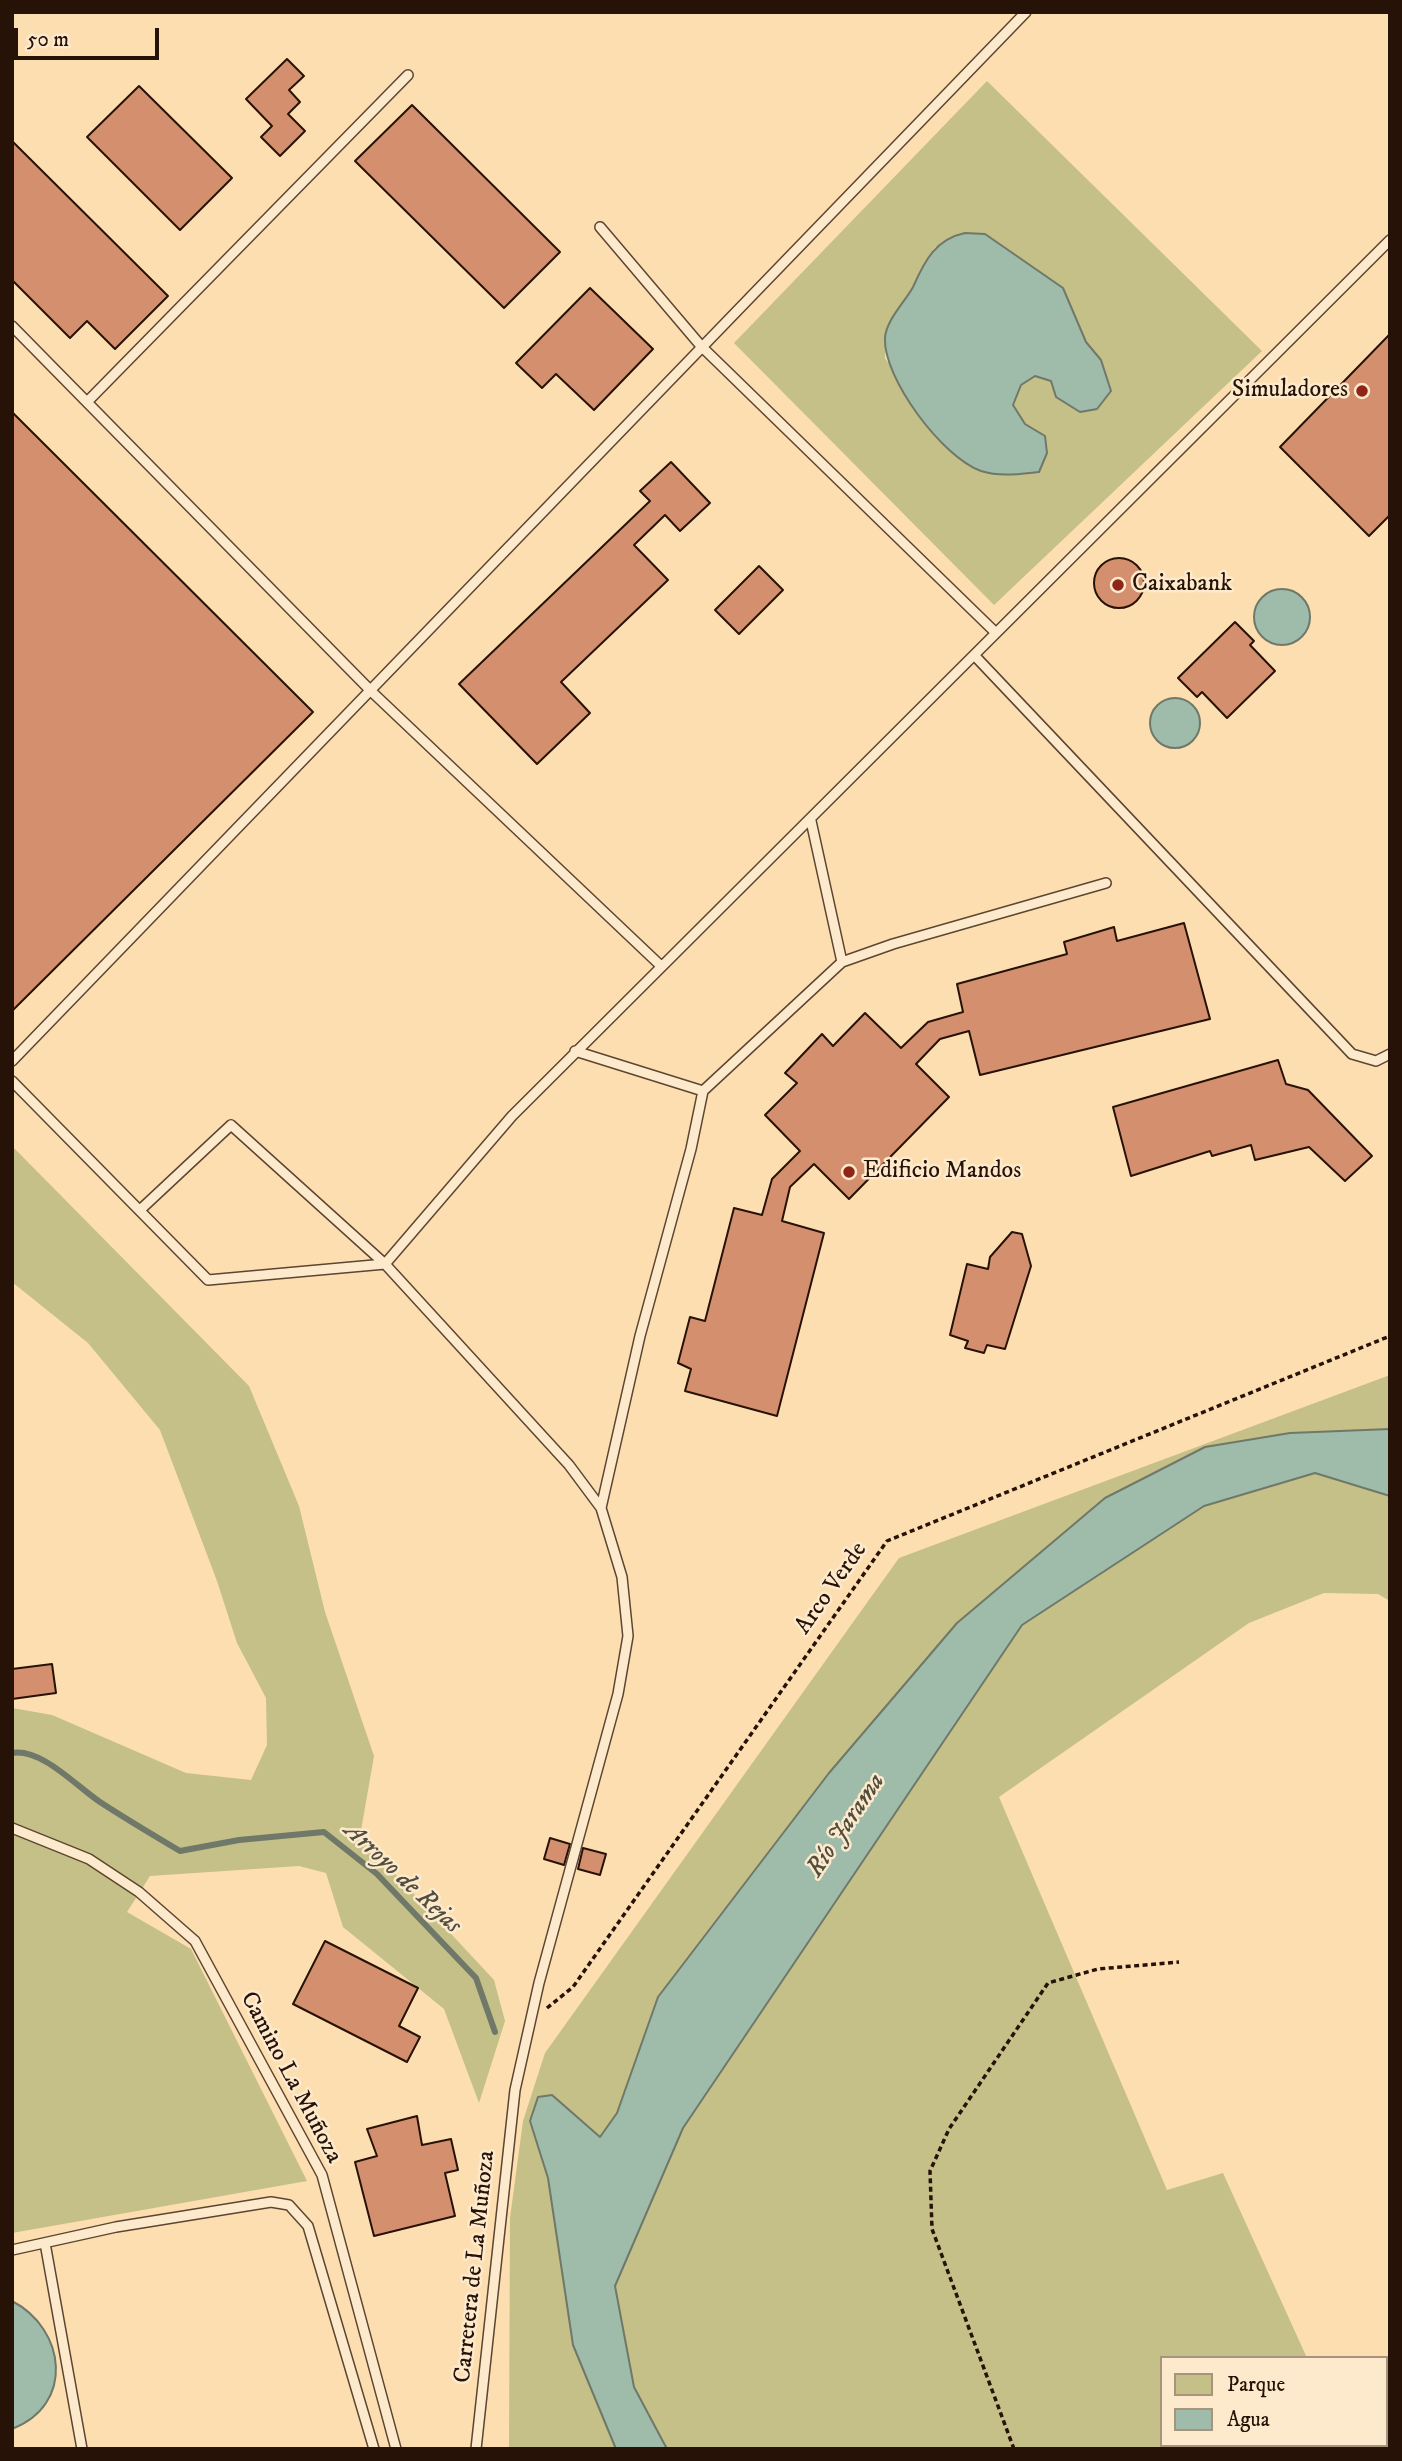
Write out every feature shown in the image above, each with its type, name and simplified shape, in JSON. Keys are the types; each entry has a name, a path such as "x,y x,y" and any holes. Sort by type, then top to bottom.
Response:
{"lane":[{"path":"12,1061 372,692 701,346 1026,12"},
{"path":"87,402 408,75"},
{"path":"600,227 701,346 996,634"},
{"path":"12,1082 208,1280 385,1264 512,1116 575,1051 810,821 1390,240"},
{"path":"12,326 372,692 660,965"},
{"path":"974,655 1352,1054 1376,1061 1390,1054"},
{"path":"810,821 842,962"},
{"path":"601,1508 640,1336 703,1091 842,962 893,944 1106,883"},
{"path":"575,1051 703,1091"},
{"path":"139,1210 231,1125 385,1264 569,1465 601,1508"},
{"name":"Carretera de La Muñoza","path":"476,2449 515,2090 529,2022 618,1695 628,1636 622,1577 601,1508"},
{"name":"Camino La Muñoza","path":"12,1828 89,1859 139,1892 195,1941 322,2175 396,2449"},
{"path":"12,2250 116,2227 271,2202 289,2205 308,2226 374,2449"},
{"path":"45,2243 82,2449"}],"path":[{"name":"Arco Verde","path":"529,2022 573,1987 887,1541 1390,1336"},
{"path":"1014,2449 932,2228 930,2171 949,2129 1048,1983 1098,1969 1179,1962"}],"green space":[{"path":"987,81 1262,351 994,605 734,343","holes":["935,247 1015,255 1034,271 1063,288 1086,342 1101,360 1051,381 1035,376 1021,385 1013,404 1025,424 1045,437 979,470 930,429 885,358 885,334"]},
{"path":"12,1146 249,1386 299,1506 325,1612 374,1756 360,1836 494,1980 505,2021 479,2103 444,2009 343,1927 326,1873 299,1866 150,1876 127,1912 191,1949 307,2181 12,2233 12,1708 52,1715 186,1773 251,1780 267,1745 266,1698 237,1643 217,1581 160,1430 88,1343 12,1282"},
{"path":"1390,1375 1390,1601 1378,1594 1324,1593 1249,1623 999,1797 1167,2190 1223,2173 1306,2356 1160,2356 1160,2447 1201,2449 509,2449 510,2218 523,2121 545,2053 899,1558"}],"water":[{"path":"965,233 985,234 1063,288 1086,342 1101,360 1111,391 1097,409 1080,412 1056,397 1051,381 1035,376 1021,385 1013,405 1025,424 1045,436 1047,453 1039,472 1010,475 981,471 949,450 904,394 887,355 886,331 927,260 946,240"},
{"path":"1282,589 1293,591 1302,597 1308,606 1308,628 1302,637 1293,643 1282,645 1271,643 1262,637 1256,628 1254,617 1256,606 1262,597 1271,591"},
{"path":"1175,698 1193,705 1200,723 1193,741 1175,748 1157,741 1150,723 1157,705"},
{"name":"Río Jarama","path":"1390,1429 1390,1496 1315,1473 1204,1506 1022,1625 683,2128 615,2286 634,2387 667,2449 616,2449 573,2345 548,2178 530,2121 538,2097 552,2095 600,2137 617,2113 658,1997 829,1773 957,1623 1105,1498 1205,1447 1290,1433"},
{"path":"12,2301 44,2329 56,2366 54,2385 46,2403 32,2418 12,2429"}],"building":[{"path":"287,59 304,76 289,90 300,102 288,114 305,131 280,156 261,137 272,126 246,99"},
{"path":"139,86 232,178 180,230 87,137"},
{"path":"412,105 560,252 504,308 355,161"},
{"path":"12,141 168,296 115,349 87,321 70,338 12,280"},
{"path":"590,288 653,349 594,410 556,374 542,388 516,363"},
{"name":"Simuladores","path":"1390,334 1390,515 1369,536 1280,447"},
{"path":"12,412 313,712 12,1011"},
{"path":"671,462 710,503 680,531 665,515 634,545 668,580 561,682 590,713 537,764 459,684 650,501 640,491"},
{"path":"1119,558 1137,565 1144,583 1137,601 1119,608 1101,601 1094,583 1101,565"},
{"path":"759,566 783,590 739,634 715,610"},
{"path":"1235,622 1254,641 1250,645 1275,671 1227,718 1202,692 1197,697 1178,678"},
{"name":"Edificio Mandos","path":"1184,923 1210,1019 980,1075 969,1031 940,1039 916,1064 949,1097 849,1199 814,1164 790,1187 782,1221 824,1233 777,1416 685,1391 691,1369 678,1363 690,1317 705,1321 734,1208 762,1215 772,1179 800,1151 765,1115 797,1083 785,1073 822,1034 833,1046 865,1013 901,1048 928,1022 963,1012 957,984 1067,954 1064,942 1114,927 1117,941"},
{"path":"1278,1060 1286,1084 1308,1090 1372,1156 1345,1181 1309,1147 1255,1160 1251,1145 1212,1156 1210,1151 1131,1176 1113,1107"},
{"path":"1012,1232 1022,1234 1031,1266 1005,1349 987,1345 984,1353 965,1348 968,1341 950,1335 967,1264 988,1269 990,1257"},
{"path":"52,1664 56,1693 12,1699 12,1669"},
{"path":"550,1838 570,1844 564,1865 544,1859"},
{"path":"583,1848 606,1854 600,1875 578,1869"},
{"path":"325,1941 418,1988 399,2026 420,2037 407,2062 293,2004"},
{"path":"417,2116 422,2145 451,2139 458,2170 445,2173 455,2216 374,2236 355,2162 377,2156 367,2129"}],"waterway":[{"name":"Arroyo de Rejas","path":"12,1753 35,1756 47,1762 100,1802 180,1851 239,1840 324,1832 377,1874 476,1978 495,2032"}],"place":[{"name":"Simuladores","path":"1362,391"},
{"name":"Caixabank","path":"1118,585"},
{"name":"Edificio Mandos","path":"849,1172"}]}
